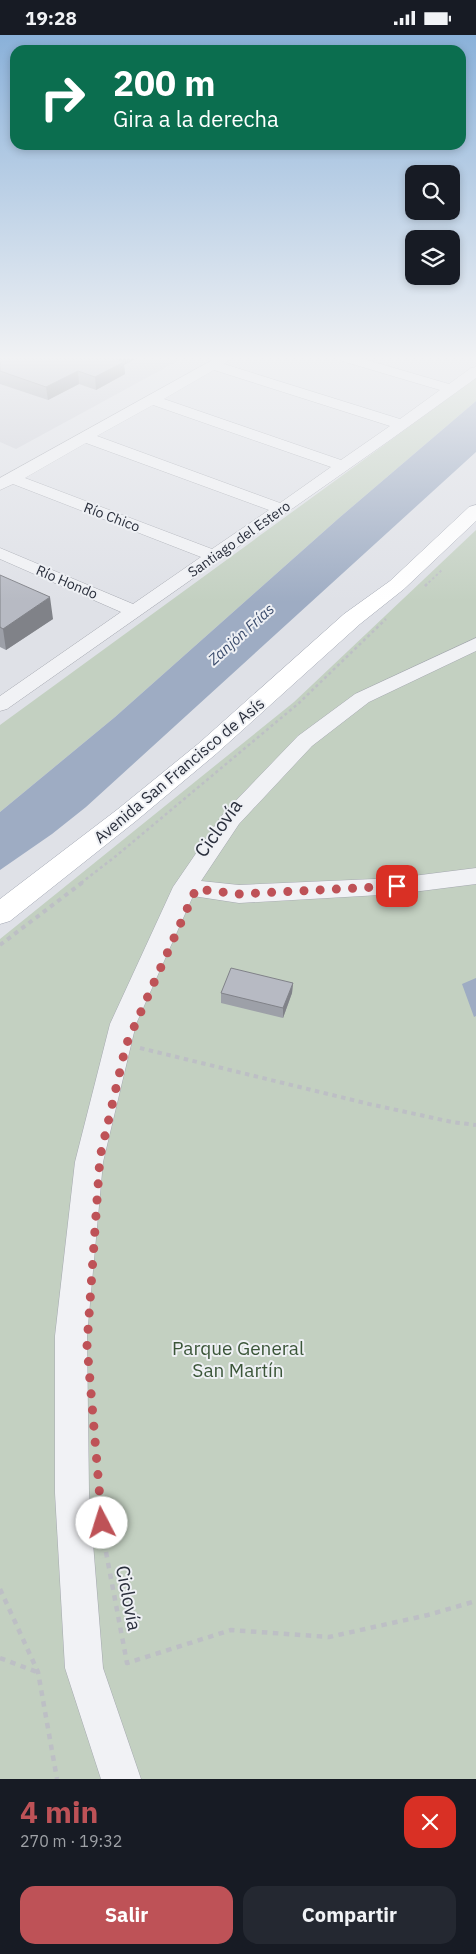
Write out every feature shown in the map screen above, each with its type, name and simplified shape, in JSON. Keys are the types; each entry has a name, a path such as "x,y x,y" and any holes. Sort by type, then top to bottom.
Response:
{"main road":[{"name":"Avenida San Francisco de Asís","path":"352,619 384,580 476,493"},
{"name":"Avenida San Francisco de Asís","path":"0,914 127,815 207,749 352,619 397,585 476,511"}],"street":[{"path":"6,481 81,439"},
{"path":"92,439 282,509"},
{"path":"267,439 343,466"},
{"name":"Santiago del Estero","path":"0,705 381,439"},
{"name":"Río Chico","path":"6,481 214,556"},
{"name":"Río Hondo","path":"0,553 134,611"},
{"path":"121,1779 84,1667 72,1493 71,1336 89,1162 124,1024 185,887 231,819 305,741 362,698 476,644"},
{"path":"185,887 239,894 397,886 476,876"}],"path":[{"path":"119,1043 452,1123 476,1125"},
{"name":"Ciclovía","path":"104,1543 127,1663 231,1630 329,1637 428,1615 476,1601"},
{"path":"0,1589 38,1672 57,1779"},
{"path":"0,1658 38,1672"}],"shaded area":[{"path":"0,439 34,439 16,449 0,442"}],"green space":[{"path":"392,439 431,439 339,518 115,717 0,812 0,725"},
{"name":"Parque General San Martín","path":"476,530 476,1779 0,1779 0,939 294,702"}],"water":[{"name":"Zanjón Frías","path":"431,439 476,439 476,452 86,807 52,834 0,870 0,812 115,717 339,518"},
{"path":"476,978 476,1016 474,1017 462,984"}],"building":[{"path":"0,575 50,597 3,629 0,627"},
{"path":"231,968 293,983 283,1008 221,993"}],"route":[{"path":"102,1523 87,1345 100,1157 126,1045 176,931 196,889 239,894 397,886"}]}
